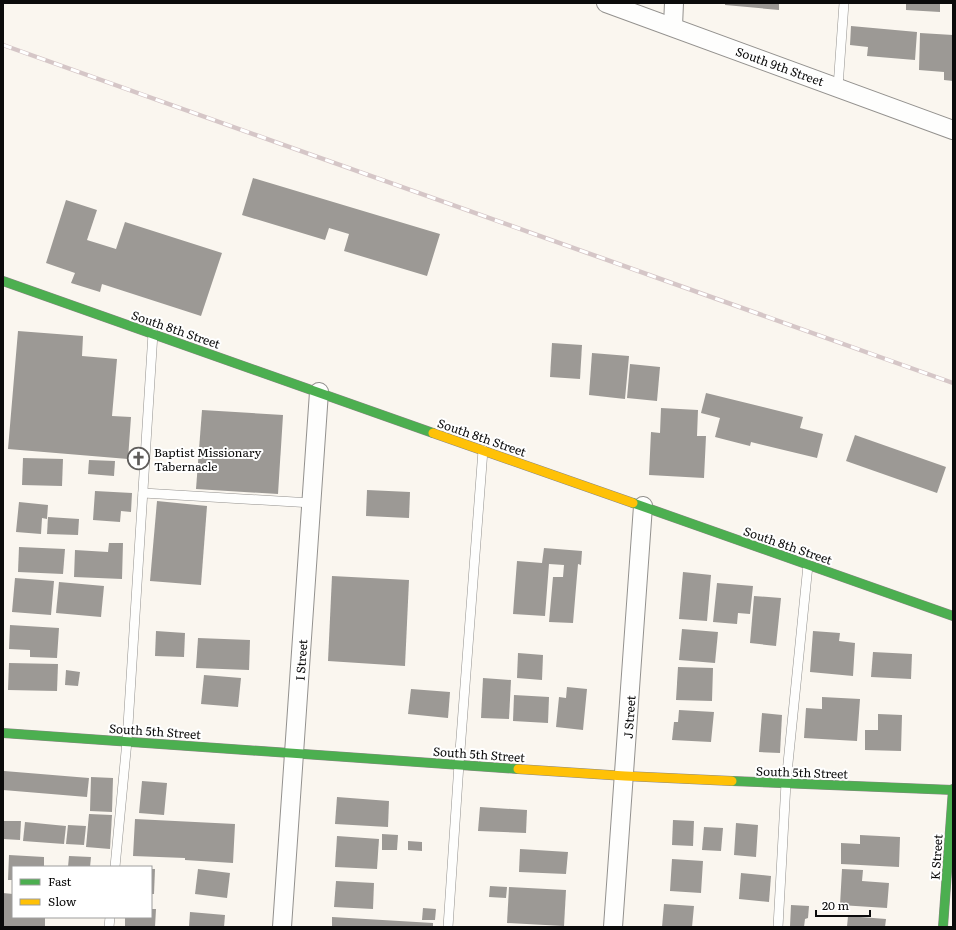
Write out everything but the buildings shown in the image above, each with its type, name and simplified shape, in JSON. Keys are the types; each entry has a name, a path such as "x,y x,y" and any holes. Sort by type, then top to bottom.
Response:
{"street":[{"name":"South 9th Street","path":"606,3 953,130"},
{"path":"672,26 674,3"},
{"name":"South 8th Street","path":"3,281 953,616"},
{"name":"I Street","path":"282,927 319,392"},
{"name":"J Street","path":"613,927 625,776 643,506"},
{"name":"South 5th Street","path":"3,733 625,776 953,790"},
{"name":"K Street","path":"943,927 953,790"}],"lane":[{"path":"838,87 844,3"},
{"path":"115,866 127,741 153,333"},
{"path":"448,927 482,450"},
{"path":"143,493 312,503"},
{"path":"778,927 786,783 808,565"}],"railway":[{"path":"3,45 953,383"}],"traffic: fast":[{"path":"3,281 433,433"},
{"path":"633,503 953,616"},
{"path":"3,733 518,769"},
{"path":"732,781 953,790"},
{"path":"943,927 953,789"}],"traffic: slow":[{"path":"433,433 633,503"},
{"path":"518,769 732,781"}],"place":[{"name":"Baptist Missionary Tabernacle","path":"139,459"}]}
